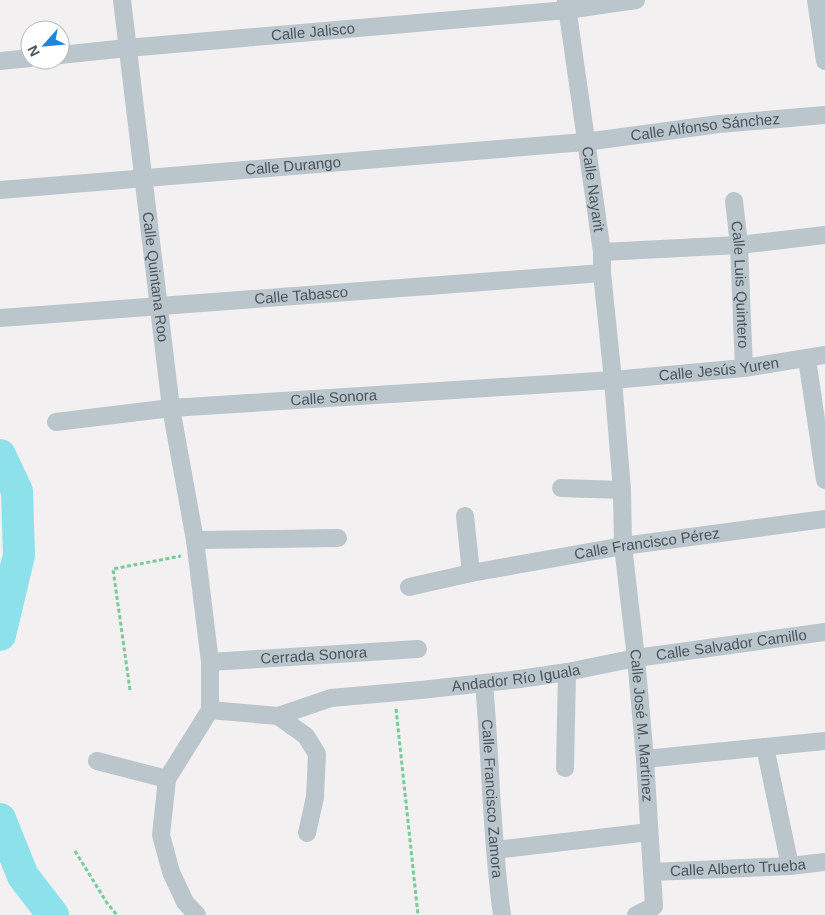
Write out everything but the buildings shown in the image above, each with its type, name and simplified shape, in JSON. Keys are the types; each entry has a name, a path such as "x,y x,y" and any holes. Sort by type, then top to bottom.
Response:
{"street":[{"name":"Calle Quintana Roo","path":"122,0 171,408 196,546 210,662 210,710"},
{"name":"Calle Jalisco","path":"70,54 566,5 636,0"},
{"path":"816,0 825,61"},
{"name":"Calle Nayarit","path":"566,5 602,252 602,273 622,490"},
{"path":"0,61 20,59"},
{"name":"Calle Alfonso Sánchez","path":"585,142 719,124 825,116"},
{"name":"Calle Durango","path":"0,190 585,142"},
{"name":"Calle Luis Quintero","path":"734,201 739,245 744,368"},
{"path":"602,252 739,245 825,235"},
{"name":"Calle Tabasco","path":"0,318 602,273"},
{"name":"Calle Jesús Yuren","path":"613,380 744,368 825,355"},
{"path":"807,359 825,480"},
{"name":"Calle Sonora","path":"56,422 171,408 613,380"},
{"path":"562,488 622,490"},
{"name":"Calle José M. Martínez","path":"622,490 623,546 645,759 652,872 661,910"},
{"path":"465,516 471,573"},
{"name":"Calle Francisco Pérez","path":"408,587 471,573 623,546 825,520"},
{"path":"196,546 338,538"},
{"name":"Calle Salvador Camillo","path":"636,658 825,632"},
{"name":"Cerrada Sonora","path":"210,662 418,649"},
{"name":"Andador Río Iguala","path":"210,710 278,716 332,698 484,684 567,672 636,658"},
{"path":"564,768 567,672"},
{"name":"Calle Francisco Zamora","path":"484,684 495,850 502,915"},
{"path":"197,915 185,902 170,872 161,835 167,779 210,710"},
{"path":"278,716 306,736 317,754 315,797 307,833"},
{"path":"645,759 825,741"},
{"path":"766,747 790,866"},
{"path":"97,761 167,779"},
{"path":"495,850 649,832"},
{"name":"Calle Alberto Trueba","path":"652,872 790,866 825,862"},
{"path":"636,915 661,910"}],"path":[{"path":"130,690 113,569 196,546"},
{"path":"395,692 418,915"},
{"path":"75,851 107,903 117,915"}],"waterway":[{"path":"0,455 17,491 19,555 0,635"},
{"path":"0,819 23,876 53,915"}]}
